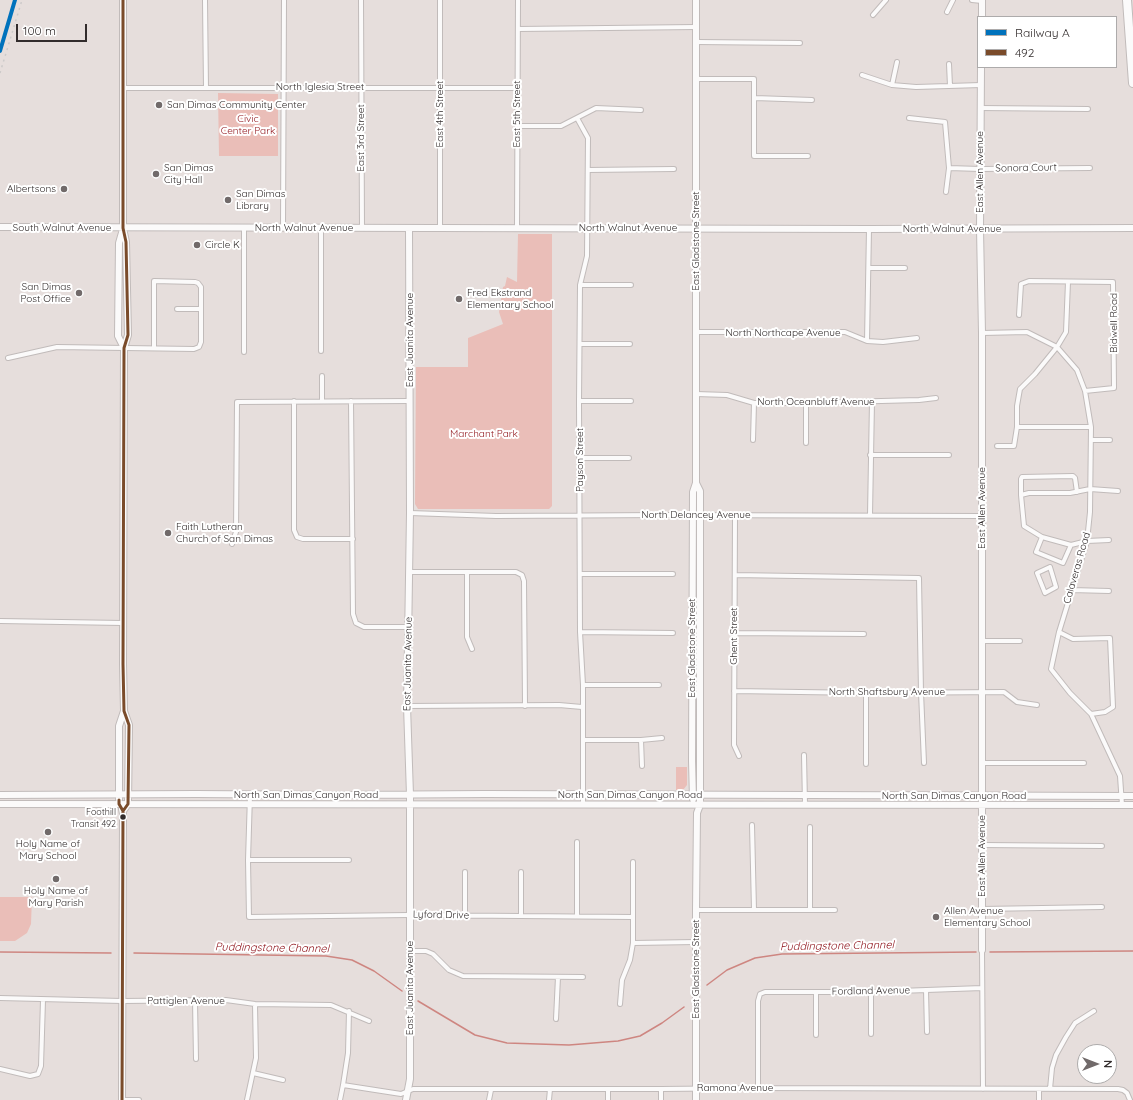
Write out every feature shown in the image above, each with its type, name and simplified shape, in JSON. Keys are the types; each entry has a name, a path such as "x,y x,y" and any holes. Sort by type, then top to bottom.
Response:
{"highway":[{"path":"1127,0 1133,83"}],"main road":[{"path":"123,0 123,228 126,242 128,335 124,348 123,623 124,711 129,725 128,804 123,811"},
{"name":"East Gladstone Street","path":"696,0 696,483 693,492 692,795 693,805 698,813"},
{"path":"982,0 982,16"},
{"name":"East Allen Avenue","path":"981,68 982,950"},
{"name":"South Walnut Avenue","path":"0,227 123,228"},
{"name":"North Walnut Avenue","path":"123,228 1133,228"},
{"name":"East Juanita Avenue","path":"406,1100 410,1079 410,795 408,706 410,513 409,228"},
{"name":"East Gladstone Street","path":"696,483 700,491 700,805 698,813 696,910 696,1100"},
{"path":"122,1100 123,811 119,804 118,726 124,711"},
{"name":"North San Dimas Canyon Road","path":"0,795 1133,796"},
{"name":"North San Dimas Canyon Road","path":"0,804 1133,805"}],"street":[{"path":"205,0 206,88"},
{"path":"284,0 284,228"},
{"name":"East 3rd Street","path":"361,0 362,228"},
{"name":"East 4th Street","path":"440,0 440,228"},
{"name":"East 5th Street","path":"517,228 518,0"},
{"path":"873,15 886,0"},
{"path":"947,12 953,0"},
{"path":"972,0 982,0"},
{"path":"518,30 696,27"},
{"path":"696,42 800,43"},
{"path":"892,85 897,62"},
{"path":"948,64 950,86"},
{"path":"862,75 892,85 916,87 981,85"},
{"path":"696,79 754,79 754,156 808,156"},
{"name":"North Iglesia Street","path":"123,88 518,88"},
{"path":"755,98 812,100"},
{"path":"517,126 561,126 596,108 641,110"},
{"path":"980,108 1088,109"},
{"name":"Payson Street","path":"577,118 588,138 588,228 587,256 580,284 579,401 580,632 583,685 583,805"},
{"path":"909,118 945,122 949,168 946,192"},
{"name":"Sonora Court","path":"949,168 1090,168"},
{"path":"588,170 674,169"},
{"path":"244,228 244,352"},
{"path":"320,351 321,228"},
{"path":"867,341 869,229"},
{"path":"869,268 905,268"},
{"path":"8,358 57,347 194,349 199,347 201,342 201,288 198,283 154,281 154,348"},
{"name":"Bidwell Road","path":"1019,316 1020,284 1029,281 1113,282 1114,388 1085,390"},
{"path":"997,446 1014,446 1017,427 1017,406 1020,389 1035,374 1057,347 1066,332 1068,282"},
{"path":"580,284 631,284"},
{"path":"177,309 201,309"},
{"name":"North Northcape Avenue","path":"696,332 845,332 867,341 883,342 917,338"},
{"name":"Calaveras Road","path":"982,333 1028,332 1057,347 1077,370 1085,390 1091,427 1090,512 1087,541 1059,632 1051,669 1070,693 1091,714 1120,776 1122,805"},
{"path":"580,344 630,344"},
{"path":"322,376 322,401"},
{"name":"North Oceanbluff Avenue","path":"696,394 727,395 754,403 919,400 936,398"},
{"path":"294,401 294,530 297,537 303,539 353,539"},
{"path":"351,401 353,614 356,623 364,627 409,627"},
{"path":"232,544 236,532 238,402 410,401"},
{"path":"579,401 631,401"},
{"path":"870,515 872,401"},
{"path":"753,440 754,403"},
{"path":"806,403 806,443"},
{"path":"1017,427 1091,427"},
{"path":"1091,440 1110,440"},
{"path":"870,455 949,455"},
{"path":"580,458 629,458"},
{"path":"1077,492 1075,478 1073,476 1022,477 1021,495 1024,526 1042,537 1070,545 1087,541 1109,540"},
{"path":"1021,495 1029,493 1070,493 1090,489 1118,491"},
{"name":"North Delancey Avenue","path":"410,513 496,516 982,516"},
{"name":"Ghent Street","path":"735,515 734,745 739,756"},
{"path":"1042,537 1036,552 1063,563 1070,545"},
{"path":"1048,556 1056,587 1044,593 1037,572 1050,568"},
{"path":"409,572 516,572 522,575 524,581 525,706"},
{"path":"467,572 467,637 472,649"},
{"path":"580,574 673,574"},
{"path":"735,575 920,578 921,692 924,763"},
{"path":"1071,590 1109,591"},
{"path":"0,622 123,623"},
{"path":"580,632 673,632"},
{"path":"1059,632 1073,639 1110,638 1113,707 1105,712 1091,714"},
{"path":"734,633 864,634"},
{"path":"982,641 1020,642"},
{"path":"583,685 659,684"},
{"name":"North Shaftsbury Avenue","path":"734,691 866,693 1004,692 1017,702 1037,705"},
{"path":"866,693 866,764"},
{"path":"408,706 582,706"},
{"path":"583,740 641,740 662,738"},
{"path":"641,740 642,766"},
{"path":"804,755 804,804"},
{"path":"982,763 1084,763"},
{"path":"250,795 248,860 349,860"},
{"path":"752,825 754,910"},
{"path":"810,827 810,910"},
{"path":"577,842 577,916"},
{"path":"982,845 1102,846"},
{"name":"Lyford Drive","path":"248,860 249,917 409,915 632,917"},
{"path":"620,1004 622,980 630,960 633,943 633,862"},
{"path":"465,872 465,916"},
{"path":"521,872 521,916"},
{"path":"982,909 1102,907"},
{"path":"696,910 835,910"},
{"path":"633,943 696,942"},
{"path":"982,950 983,1089"},
{"path":"410,951 426,951 433,954 449,970 463,976 583,977"},
{"path":"556,1019 558,976"},
{"name":"Fordland Avenue","path":"758,1088 758,1001 760,994 765,992 871,992 982,988"},
{"path":"926,990 927,1032"},
{"path":"816,992 816,1035"},
{"path":"871,992 871,1034"},
{"name":"Pattiglen Avenue","path":"0,998 122,1001 226,1000 255,1004 331,1005 349,1011 369,1021"},
{"path":"0,1069 30,1076 38,1074 41,1066 43,1000"},
{"path":"195,1000 196,1059"},
{"path":"247,1100 256,1058 255,1004"},
{"path":"340,1100 348,1053 349,1011"},
{"path":"1050,1089 1052,1068 1056,1055 1066,1037 1075,1023 1094,1011"},
{"path":"253,1073 283,1080"},
{"name":"Ramona Avenue","path":"343,1085 401,1094 413,1089 1118,1089 1127,1093 1130,1100"},
{"path":"549,1100 550,1089"},
{"path":"608,1089 608,1100"},
{"path":"1039,1089 1039,1100"},
{"path":"489,1100 491,1090"},
{"path":"660,1100 661,1090"},
{"path":"122,1100 139,1100"}],"green space":[{"name":"Civic Center Park","path":"218,93 278,94 278,156 219,156"},
{"name":"Marchant Park","path":"518,234 552,234 552,506 549,509 418,509 415,504 416,367 468,367 468,338 503,324 499,312 503,287 505,286 507,277 517,282"},
{"path":"676,767 687,767 687,785 683,790 676,790"},
{"path":"0,897 32,897 31,924 27,933 15,941 0,941"}],"waterway":[{"name":"Puddingstone Channel","path":"990,952 1133,951"},
{"name":"Puddingstone Channel","path":"0,952 111,953"},
{"name":"Puddingstone Channel","path":"707,985 727,970 755,958 782,954 976,952"},
{"name":"Puddingstone Channel","path":"134,953 326,956 352,960 374,971 402,991"},
{"name":"Puddingstone Channel","path":"418,1001 475,1035 507,1043 569,1045 618,1041 640,1036 662,1023 684,1007"}],"railway":[{"path":"0,73 22,0"}],"rail line":[{"name":"A","path":"0,51 15,0"}],"transit line":[{"name":"492","path":"123,0 123,228 126,242 128,335 124,348 123,664 124,711 129,725 128,804 123,811"},
{"name":"492","path":"119,800 119,804 123,811 122,1100"}],"place":[{"name":"San Dimas Community Center","path":"159,105"},
{"name":"San Dimas City Hall","path":"156,174"},
{"name":"Albertsons","path":"64,189"},
{"name":"San Dimas Library","path":"228,200"},
{"name":"Circle K","path":"197,245"},
{"name":"San Dimas Post Office","path":"79,293"},
{"name":"Fred Ekstrand Elementary School","path":"459,299"},
{"name":"Faith Lutheran Church of San Dimas","path":"168,533"},
{"name":"Foothill Transit 492","path":"123,817"},
{"name":"Holy Name of Mary School","path":"48,832"},
{"name":"Holy Name of Mary Parish","path":"56,879"},
{"name":"Allen Avenue Elementary School","path":"936,917"}]}
